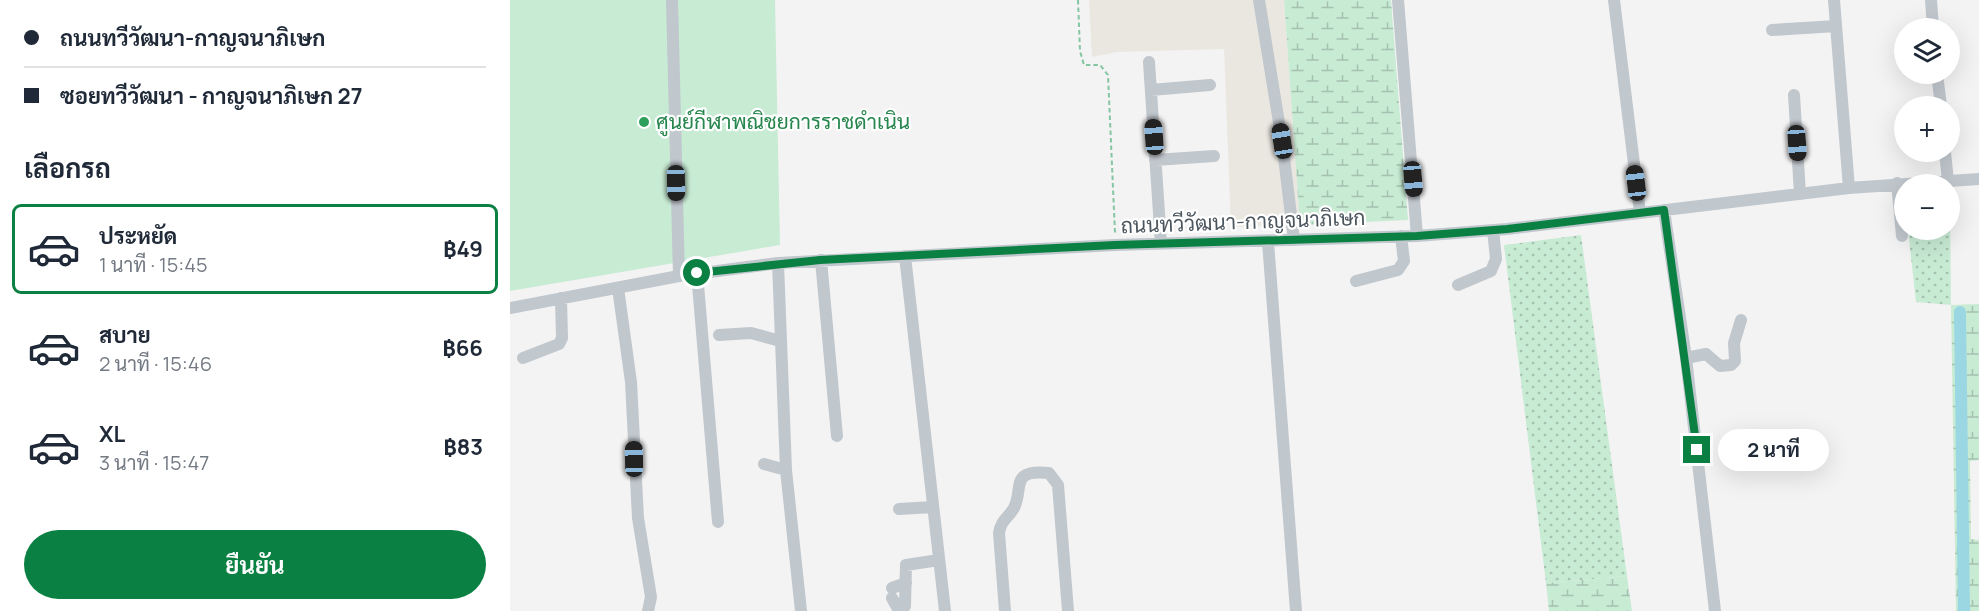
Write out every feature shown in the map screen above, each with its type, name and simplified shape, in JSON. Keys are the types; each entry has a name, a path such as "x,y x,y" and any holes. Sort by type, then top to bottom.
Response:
{"street":[{"path":"672,0 679,276"},
{"path":"1259,0 1282,141 1294,240"},
{"path":"1398,0 1417,236"},
{"path":"1614,0 1640,213"},
{"path":"1834,0 1849,188"},
{"path":"1931,0 1932,18"},
{"path":"1772,30 1836,26"},
{"path":"1149,62 1161,244"},
{"path":"1151,90 1210,84"},
{"path":"1794,96 1800,194"},
{"path":"1155,160 1214,156"},
{"name":"ถนนทวีวัฒนา-กาญจนาภิเษก","path":"1960,180 1979,179"},
{"name":"ถนนทวีวัฒนา-กาญจนาภิเษก","path":"510,308 679,276 778,263 1115,245 1417,236 1493,230 1894,183"},
{"path":"1664,210 1686,358 1715,611"},
{"path":"1458,285 1491,271 1496,259 1493,230"},
{"path":"1356,281 1398,270 1404,261 1401,236"},
{"path":"1268,242 1296,611"},
{"path":"905,256 945,611"},
{"path":"820,260 837,436"},
{"path":"778,263 786,470 801,611"},
{"path":"697,273 718,522"},
{"path":"618,288 631,382 638,518 651,597 648,611"},
{"path":"523,358 559,344 562,338 561,298"},
{"path":"1686,358 1706,354 1720,366 1731,365 1735,361 1734,343 1741,320"},
{"path":"719,334 751,333 780,341"},
{"path":"764,464 786,470"},
{"path":"1005,611 999,532 1001,520 1014,508 1017,486 1023,477 1034,472 1048,473 1058,485 1068,611"},
{"path":"899,509 933,507"},
{"path":"906,583 892,593 897,607 905,606 906,583 906,565 939,560"}],"path":[{"path":"1078,0 1080,51 1084,65 1100,65 1108,75 1115,245"}],"shaded area":[{"path":"1089,0 1284,0 1300,225 1231,227 1224,49 1117,52 1092,57"}],"green space":[{"name":"ศูนย์กีฬาพณิชยการราชดำเนิน","path":"510,0 775,0 780,245 510,291"},
{"path":"1284,0 1391,0 1408,220 1300,225"},
{"path":"1581,235 1627,576 1546,583 1504,245"},
{"path":"1909,240 1950,240 1951,305 1916,302"},
{"path":"1979,304 1979,460 1970,461 1971,539 1979,540 1979,611 1956,611 1951,305"},
{"path":"1627,576 1632,611 1549,611 1546,583"}],"waterway":[{"path":"1960,312 1964,611"}],"place":[{"name":"ศูนย์กีฬาพณิชยการราชดำเนิน","path":"644,122"}],"route":[{"path":"697,273 735,267 820,260 1115,245 1417,236 1507,229 1664,210 1697,450"}]}
